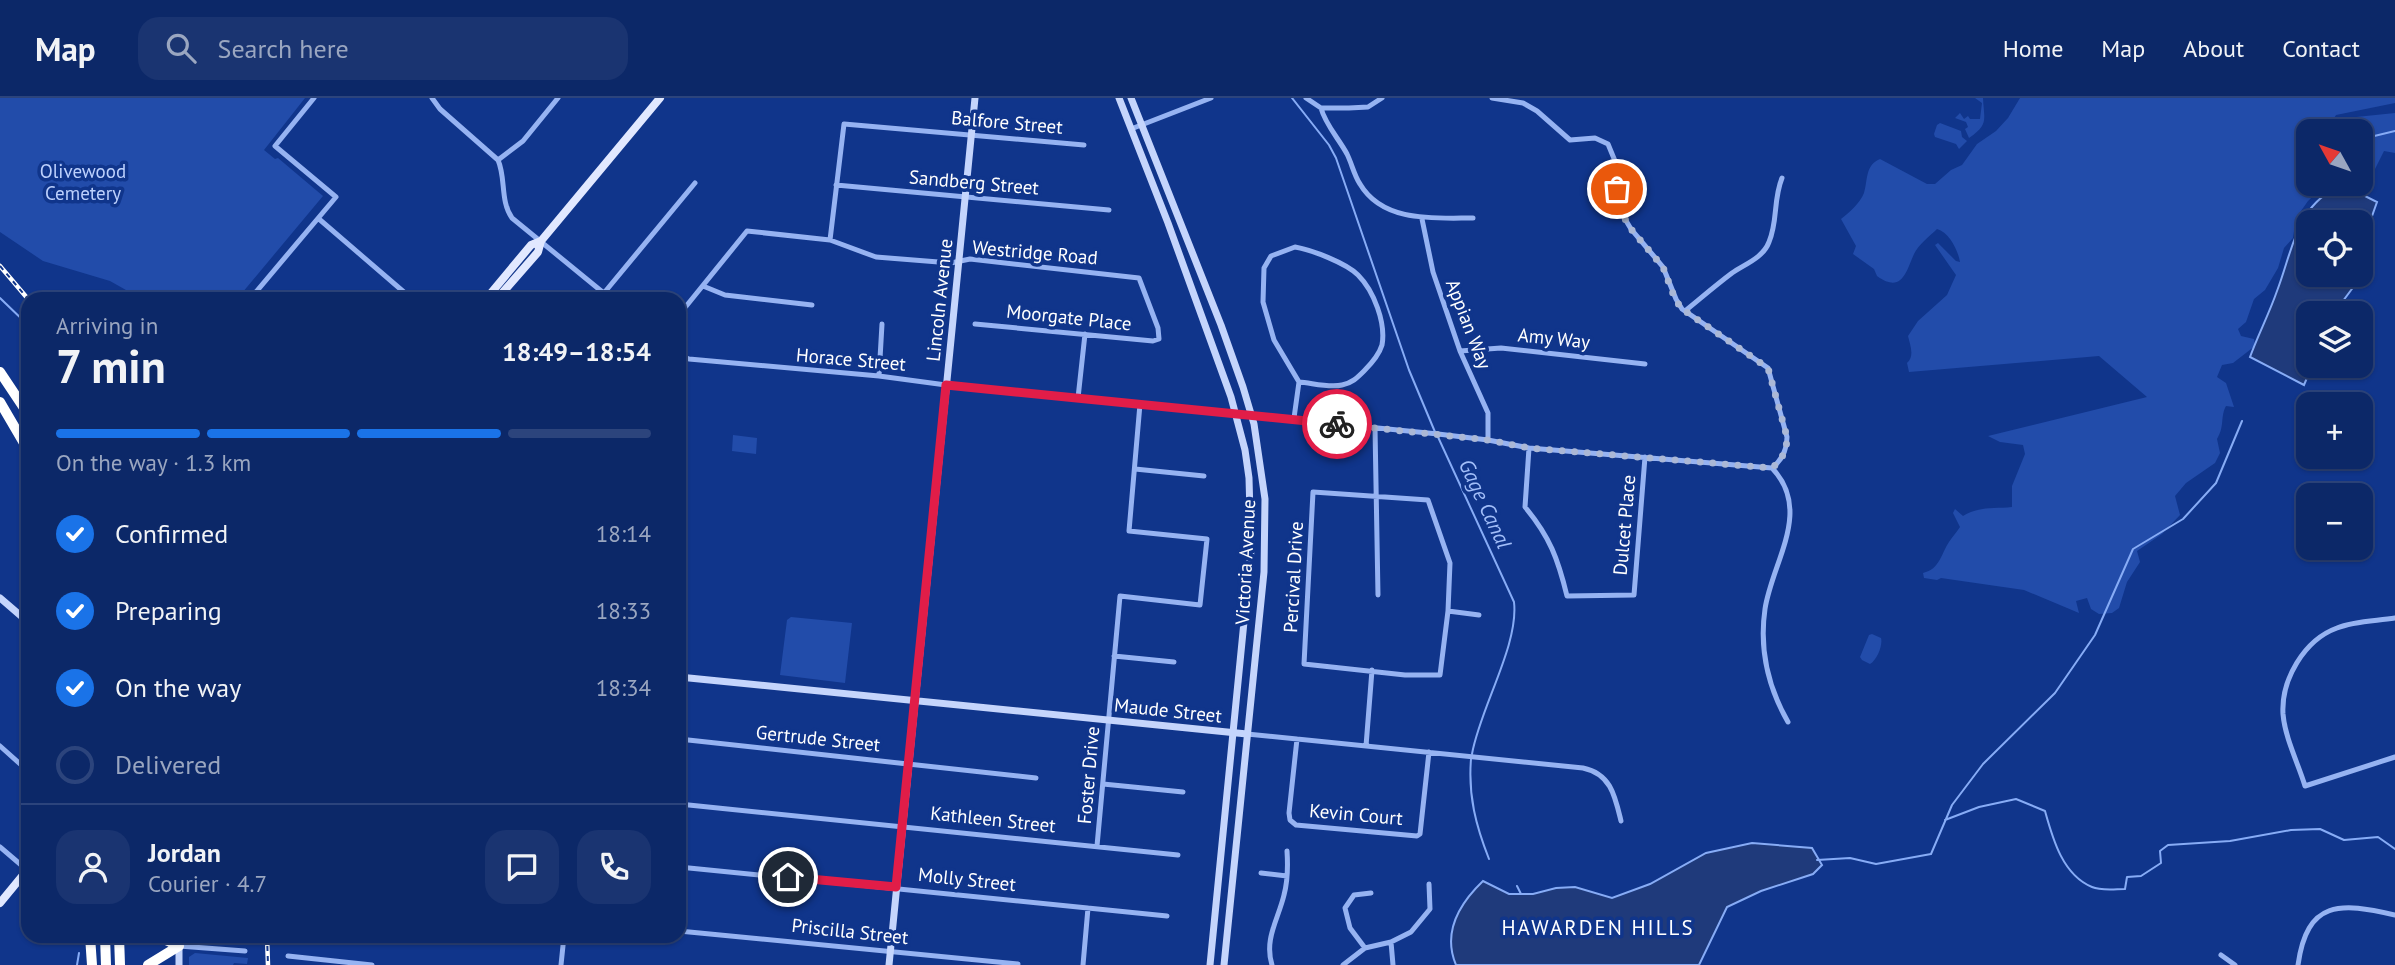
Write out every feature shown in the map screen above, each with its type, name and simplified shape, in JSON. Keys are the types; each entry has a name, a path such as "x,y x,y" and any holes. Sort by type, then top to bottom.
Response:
{"highway":[{"path":"0,372 21,404"},
{"path":"1,405 21,438"},
{"path":"90,943 92,965"},
{"path":"105,943 106,965"},
{"path":"119,943 120,965"},
{"path":"148,965 176,943"}],"main road":[{"path":"504,292 538,252 541,241 660,98"},
{"name":"Lincoln Avenue","path":"888,965 975,98"},
{"name":"Victoria Avenue","path":"1119,98 1206,325 1236,414 1245,450 1252,518 1251,551 1210,965"},
{"name":"Victoria Avenue","path":"1131,98 1221,325 1251,415 1261,465 1266,534 1224,965"},
{"path":"492,292 531,245 541,241"},
{"path":"1,600 21,616"},
{"name":"Maude Street","path":"686,678 1247,734"},
{"path":"0,903 21,878"},
{"path":"179,943 179,965"}],"street":[{"path":"256,292 336,197 275,146 314,98"},
{"path":"432,98 440,109 498,160 502,170 507,209 512,218 603,292"},
{"path":"498,160 523,141 557,100 547,98"},
{"path":"1131,129 1211,98"},
{"path":"1306,98 1321,108 1368,107 1382,98"},
{"path":"1492,98 1527,105 1570,140 1595,138 1608,144 1614,156 1622,214 1663,267 1675,299 1685,311 1768,368 1787,437 1786,449 1772,468 1786,492 1791,514 1790,528 1772,577 1765,610 1763,641 1765,669 1773,694 1788,722"},
{"path":"1527,105 1531,98"},
{"path":"1321,108 1323,116 1347,153 1360,186 1376,201 1394,212 1422,219 1473,219"},
{"name":"Balfore Street","path":"836,185 844,124 1084,145"},
{"path":"1685,311 1768,246 1774,220 1775,198 1782,178"},
{"path":"605,292 695,183"},
{"path":"830,240 836,185"},
{"name":"Sandberg Street","path":"836,185 1109,210"},
{"path":"319,219 404,292"},
{"name":"Appian Way","path":"1422,219 1433,272 1460,351 1488,413 1488,440"},
{"name":"Westridge Road","path":"686,307 747,231 830,240 876,257 951,263 970,259 1139,278 1158,328 1159,339"},
{"path":"1294,418 1299,382 1274,340 1263,302 1264,268 1271,256 1295,247 1309,249 1357,273 1376,304 1382,326 1381,345 1374,361 1353,382 1340,386 1299,382"},
{"path":"703,286 725,295 812,305"},
{"path":"879,376 882,324"},
{"name":"Moorgate Place","path":"975,324 1153,341 1159,339"},
{"path":"1078,398 1085,334"},
{"name":"Amy Way","path":"1460,351 1501,348 1645,364"},
{"name":"Horace Street","path":"686,358 1436,433 1529,448 1772,468"},
{"name":"Foster Drive","path":"1097,846 1120,596 1200,605 1208,540 1129,531 1140,404"},
{"path":"1375,428 1378,595"},
{"name":"Dulcet Place","path":"1529,448 1525,508 1543,528 1558,559 1567,596 1634,595 1645,457"},
{"path":"1777,474 1781,471 1778,463"},
{"path":"1135,469 1204,476"},
{"name":"Percival Drive","path":"1372,670 1304,664 1314,492 1378,496"},
{"path":"1366,746 1372,670 1405,675 1440,675 1448,611 1450,563 1428,499 1378,496"},
{"path":"1448,611 1479,615"},
{"path":"2395,618 2337,628 2315,641 2298,661 2286,690 2283,716 2305,786 2395,757"},
{"path":"1114,656 1174,662"},
{"name":"Maude Street","path":"1247,734 1593,770 1611,786 1620,821"},
{"name":"Kevin Court","path":"1297,739 1290,820 1296,825 1417,836 1420,834 1429,752"},
{"name":"Gertrude Street","path":"686,740 1037,778"},
{"path":"0,746 21,765"},
{"path":"1103,784 1184,792"},
{"name":"Kathleen Street","path":"686,805 1178,855"},
{"path":"0,847 21,864"},
{"path":"1272,965 1269,940 1284,895 1287,850"},
{"name":"Molly Street","path":"686,868 1167,916"},
{"path":"1261,873 1287,876"},
{"path":"1343,965 1365,948 1391,942 1411,932 1430,909 1429,884"},
{"path":"1365,948 1350,928 1345,908 1354,895 1371,893"},
{"path":"2298,965 2304,934 2320,916 2333,909 2344,906 2395,915"},
{"path":"1083,965 1088,908"},
{"name":"Priscilla Street","path":"686,932 1018,964"},
{"path":"1391,942 1393,965"},
{"path":"192,943 245,951"},
{"path":"561,965 563,943"},
{"path":"2221,955 2235,965"},
{"path":"288,956 372,965"}],"green space":[{"name":"Olivewood Cemetery","path":"0,98 305,98 264,150 275,159 278,158 323,196 243,292 130,292 110,281 43,261 0,232"},
{"path":"1975,98 1983,98 1984,121 1980,129 1969,138 1965,129 1968,127 1966,122 1955,118 1960,113 1964,119 1968,116 1970,119 1980,119 1982,103"},
{"path":"2020,98 2395,98 2395,103 2336,115 2334,119 2296,119 2296,196 2313,196 2302,210 2296,210 2293,238 2284,248 2278,268 2265,290 2254,299 2246,322 2238,329 2241,336 2254,339 2255,346 2233,363 2222,365 2217,377 2226,383 2234,407 2226,406 2224,410 2217,439 2220,453 2215,463 2186,483 2175,496 2180,515 2162,534 2137,551 2140,562 2127,582 2119,608 2112,613 2099,614 2091,609 2087,598 2076,601 2079,613 2024,590 1924,578 1923,573 1937,565 1960,527 1953,513 1955,509 1963,516 1981,509 2012,507 2012,486 2025,454 2023,445 2000,442 1988,436 2147,397 2099,356 1909,372 1907,363 1911,347 1908,336 1918,321 1947,295 1956,275 1935,245 1938,243 1960,262 1955,247 1945,234 1937,229 1916,251 1902,278 1892,283 1877,276 1874,269 1853,254 1856,246 1841,219 1862,197 1869,169 1875,162 1880,159 1927,184 1935,184 1951,170 1962,165 1977,144 1996,131"},
{"path":"2395,113 2395,153 2384,151 2373,173 2373,119 2353,119"},
{"path":"1940,123 1961,131 1962,137 1967,141 1959,149 1956,144 1935,137 1937,125"},
{"path":"733,435 757,438 756,454 732,451"},
{"path":"791,617 852,623 845,683 780,675 787,620"},
{"path":"1869,635 1881,638 1881,641 1877,656 1870,664 1860,657"},
{"path":"195,953 248,958 247,964 189,965 189,957"}],"shaded area":[{"path":"2323,196 2365,196 2377,202 2373,213 2373,210 2310,210"},
{"path":"2296,235 2296,287 2353,287 2343,301 2296,301 2296,378 2307,378 2304,385 2250,357 2274,300"},
{"path":"1752,843 1812,848 1822,865 1813,874 1761,891 1727,907 1699,965 1456,965 1451,941 1455,919 1467,899 1483,881 1509,894 1533,894 1556,888 1575,887 1612,898 1650,884 1706,853"}],"waterway":[{"name":"Gage Canal","path":"1292,98 1336,158 1409,370 1435,432"},
{"path":"2373,136 2395,131"},
{"path":"0,298 21,318"},
{"path":"1817,860 1850,858 1876,864 1931,854 1952,805 1983,764 2055,693 2095,635 2133,549 2183,519 2216,483 2242,421"},
{"name":"Gage Canal","path":"1438,437 1514,602 1511,637 1472,754"},
{"name":"Gage Canal","path":"1471,759 1474,810 1489,859"},
{"path":"1945,820 1979,807 2016,799 2045,811 2066,865 2082,881 2092,887 2104,889 2125,889 2127,877 2141,876 2161,863 2160,851 2168,845 2230,841 2291,830 2320,829 2344,840 2378,837 2395,849"},
{"path":"1517,886 1521,894"},
{"path":"77,965 79,953"}],"railway":[{"path":"0,266 22,292"},
{"path":"267,943 268,965"}],"way so far":[{"path":"1337,424 1488,440 1529,448 1772,468 1778,463 1786,449 1787,437 1768,368 1682,309 1675,299 1663,267 1622,214 1617,189"}],"district":[{"name":"HAWARDEN HILLS","path":"1598,928"}],"route":[{"path":"788,877 896,887 946,385 1337,424"}]}
